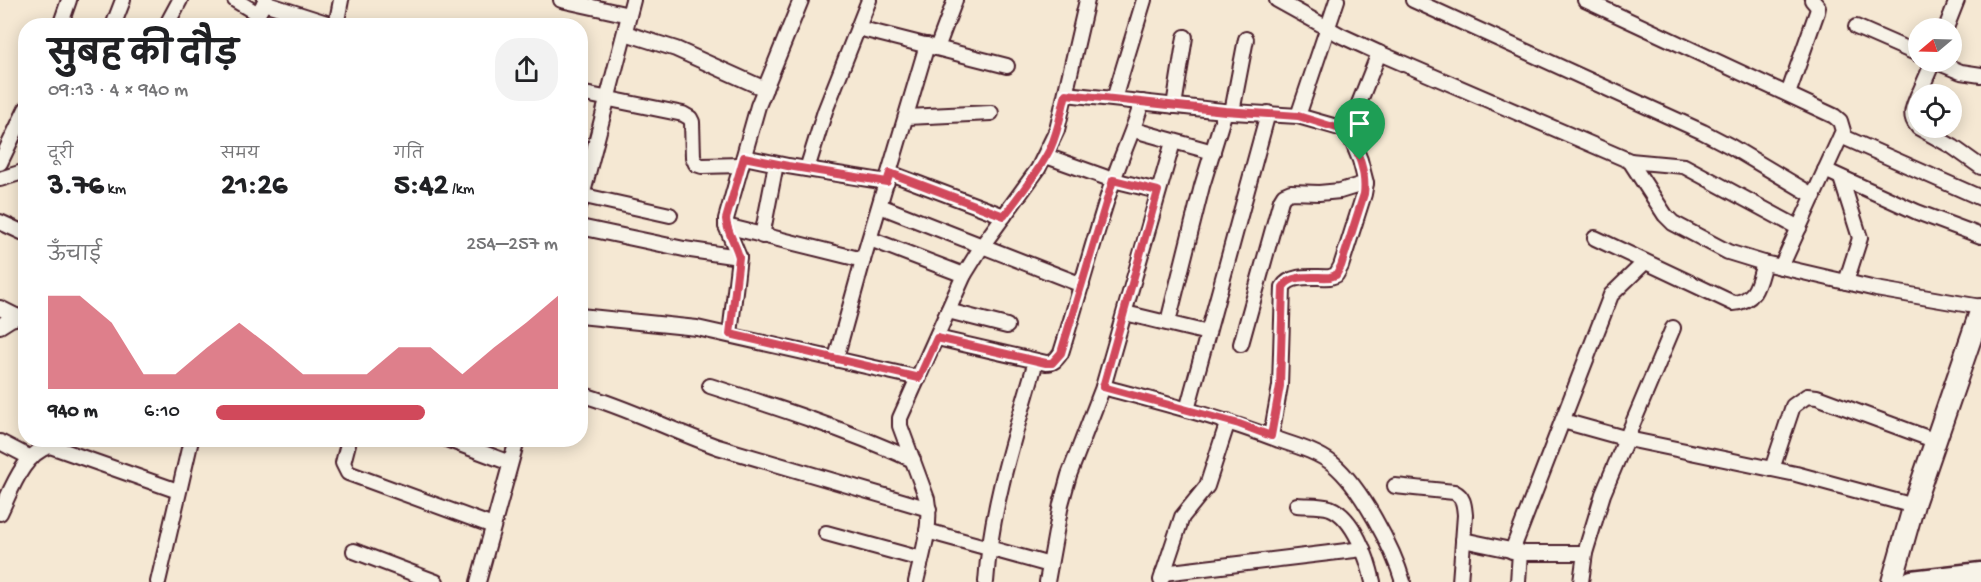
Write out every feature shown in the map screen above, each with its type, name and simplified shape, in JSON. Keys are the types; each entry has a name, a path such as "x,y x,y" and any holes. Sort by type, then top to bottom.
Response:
{"main road":[{"path":"1912,582 1981,574"}],"street":[{"path":"63,18 69,0"},
{"path":"116,18 123,0"},
{"path":"170,18 180,0"},
{"path":"235,0 260,10 298,18"},
{"path":"338,18 341,0"},
{"path":"561,0 629,15"},
{"path":"588,173 633,0"},
{"path":"730,334 739,257 726,226 726,219 758,106 801,0"},
{"path":"807,169 825,111 869,0"},
{"path":"836,358 907,117 932,46 956,0"},
{"path":"916,582 927,531 929,509 900,426 900,418 964,275 1046,156 1057,130 1087,0"},
{"path":"1114,99 1144,0"},
{"path":"1277,0 1293,4 1328,28 1379,53 1630,161 1684,166 1799,228"},
{"path":"1298,116 1337,0"},
{"path":"1413,0 1703,132 1814,196"},
{"path":"1585,0 1834,116 1842,125 1841,136 1781,267"},
{"path":"1788,94 1817,12 1818,6 1812,0"},
{"path":"1950,18 1957,0"},
{"path":"858,27 1007,66"},
{"path":"1856,27 1908,50"},
{"path":"625,33 676,49 765,89"},
{"path":"1174,106 1185,36"},
{"path":"1168,322 1202,186 1229,111 1246,39"},
{"path":"1066,94 1298,116 1340,129 1347,128 1352,121 1379,53"},
{"path":"1961,72 1981,75"},
{"path":"588,95 683,114 690,118 693,157 696,164 702,166 742,161 888,178 1004,216"},
{"path":"937,338 1052,363 1061,353 1113,180 1134,130 1142,102"},
{"path":"907,117 992,113"},
{"path":"1187,410 1268,113"},
{"path":"0,163 18,126"},
{"path":"1271,436 1280,386 1283,287 1292,278 1336,275 1364,194 1366,183 1360,160 1347,128"},
{"path":"1134,130 1213,152"},
{"path":"1841,136 1981,198"},
{"path":"1938,138 1981,167"},
{"path":"1047,582 1069,475 1103,387 1173,142"},
{"path":"1046,156 1113,180 1158,191"},
{"path":"1630,161 1665,215 1673,223 1728,252 1980,318 1914,506 1892,582"},
{"path":"762,236 776,164"},
{"path":"1825,170 1917,213 1981,236"},
{"path":"0,179 18,173"},
{"path":"1841,178 1860,238 1846,282"},
{"path":"1241,344 1284,195 1291,192 1340,191 1366,183"},
{"path":"588,199 670,215"},
{"path":"880,206 1083,285"},
{"path":"0,222 18,230"},
{"path":"726,226 863,260"},
{"path":"588,229 684,249 739,257"},
{"path":"870,238 964,275"},
{"path":"1595,238 1732,303 1743,302 1751,297 1764,263"},
{"path":"1518,582 1516,552 1611,295 1645,262"},
{"path":"0,308 18,315"},
{"path":"948,311 1007,326"},
{"path":"1125,313 1208,333"},
{"path":"0,326 18,317"},
{"path":"588,317 652,322 730,334 919,378"},
{"path":"1581,582 1585,553 1604,494 1673,328"},
{"path":"986,582 988,549 1004,474 1036,361"},
{"path":"710,386 824,423 912,460"},
{"path":"1103,387 1228,421 1324,458 1340,471 1373,518 1390,546 1403,582"},
{"path":"588,396 629,409 686,436 718,447 929,509"},
{"path":"1772,469 1793,406 1807,396 1817,397 1936,441"},
{"path":"1228,421 1209,480 1199,497 1182,517 1161,578 1363,549"},
{"path":"1563,421 1628,440 1772,469 1914,506"},
{"path":"0,442 31,458"},
{"path":"0,513 31,458 38,451 48,447"},
{"path":"53,447 178,491"},
{"path":"158,582 190,447"},
{"path":"347,447 343,463 348,473 493,526"},
{"path":"468,447 510,463"},
{"path":"477,582 515,447"},
{"path":"1395,486 1454,492 1460,495 1464,505 1460,582"},
{"path":"1297,504 1330,508 1348,522 1363,549 1373,582"},
{"path":"927,531 1050,565"},
{"path":"826,534 921,559"},
{"path":"1463,540 1516,552 1585,553"},
{"path":"354,551 436,582"}],"route":[{"path":"1066,94 1225,111 1298,116 1340,129 1347,128 1360,160 1366,183 1364,194 1336,275 1292,278 1283,287 1280,386 1271,436 1239,424 1103,387 1158,191 1113,180 1061,353 1052,363 986,351 937,338 919,378 730,334 739,257 726,226 726,219 744,157 887,182 890,173 1004,216 1049,150 1057,130 1066,94"}]}
